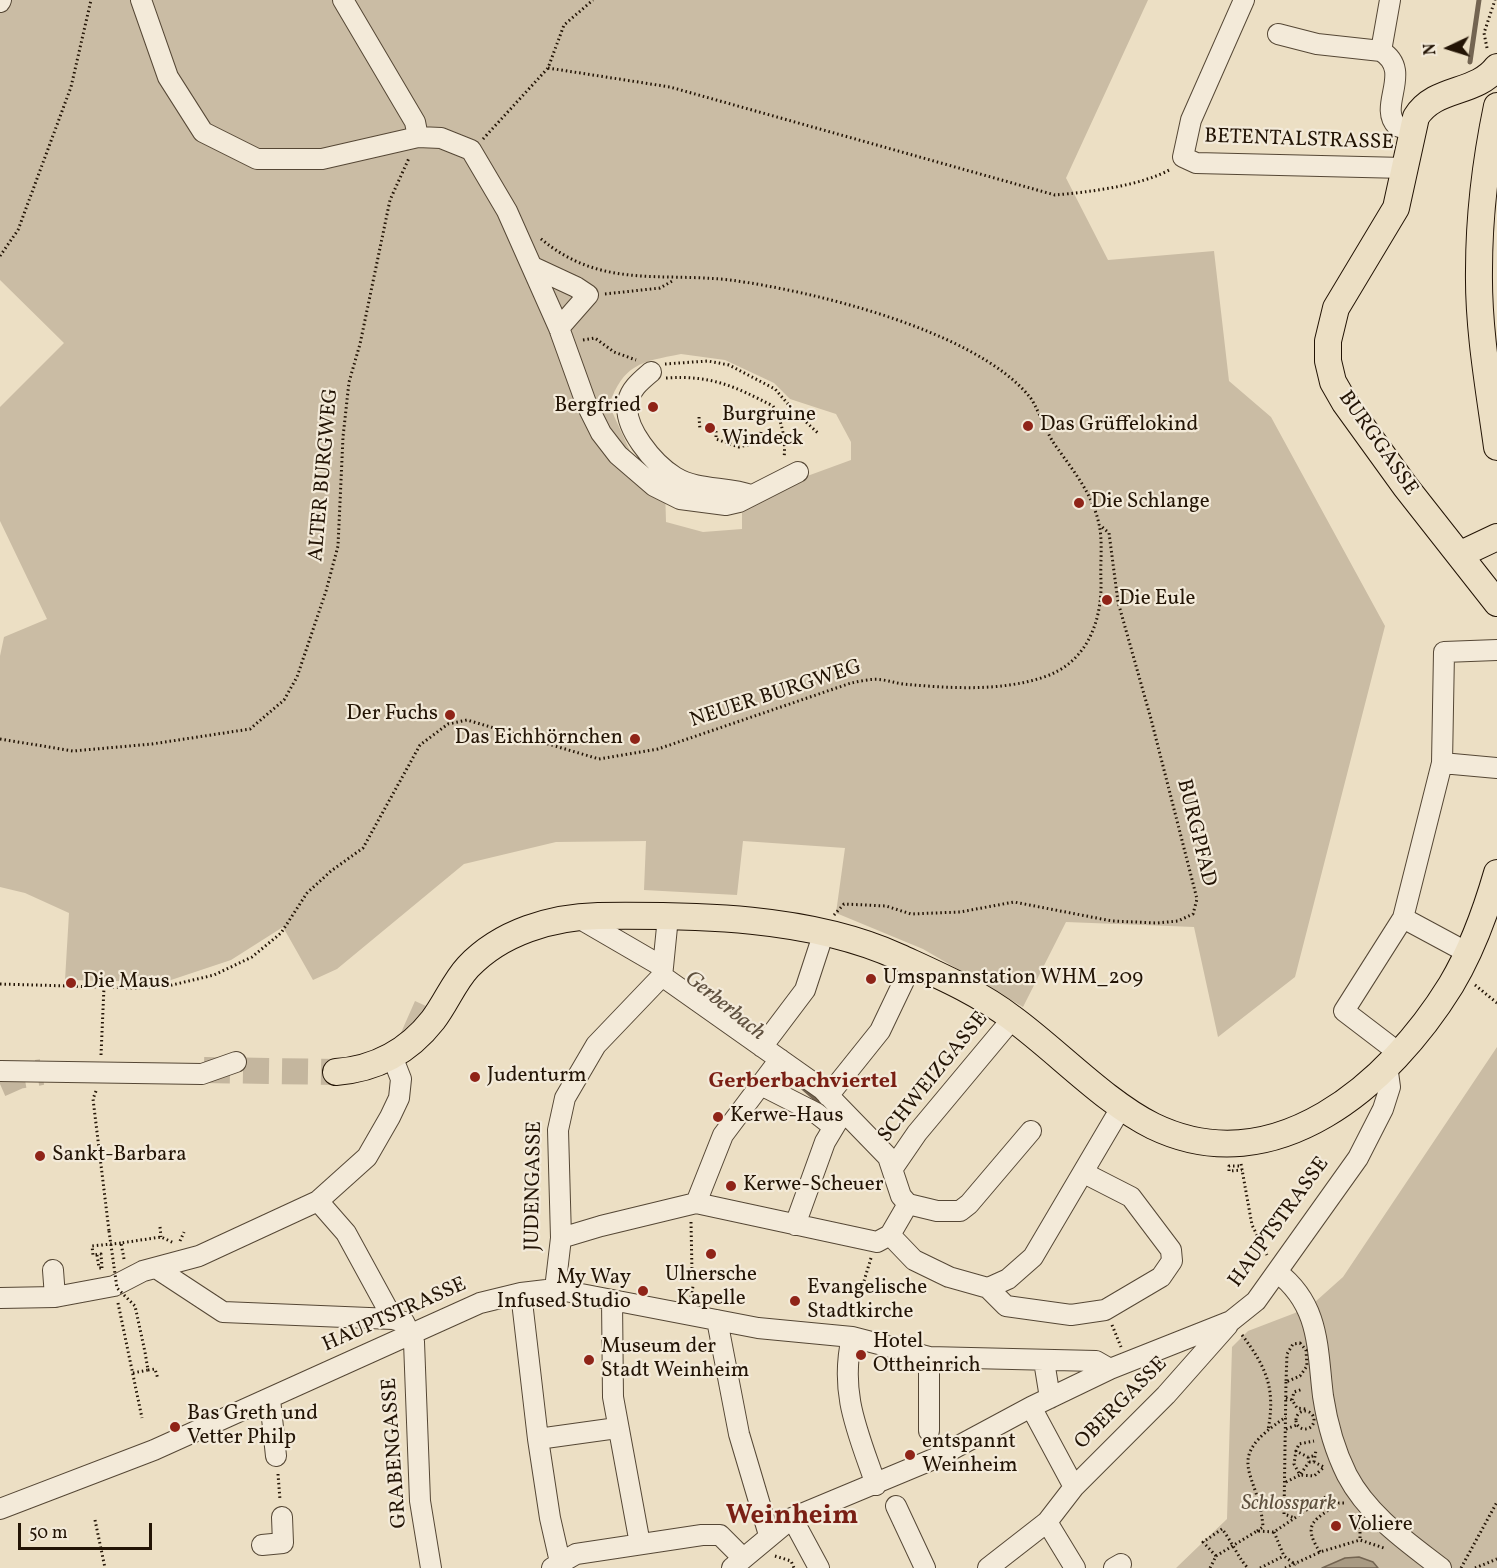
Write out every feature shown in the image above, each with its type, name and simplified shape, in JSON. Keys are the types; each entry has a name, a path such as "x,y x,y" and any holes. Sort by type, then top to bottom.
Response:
{"main road":[{"name":"BURGGASSE","path":"1495,70 1484,81 1442,94 1427,103 1416,117 1401,192 1389,224 1336,308 1328,341 1328,361 1333,382 1345,403 1405,486 1461,554 1497,603"},
{"path":"1470,86 1488,98 1497,108 1488,143 1479,270 1481,317 1497,447"},
{"path":"1461,554 1497,537"},
{"path":"336,1072 369,1067 392,1056 426,1027 461,976 493,946 532,928 577,917 668,917 781,924 871,946 959,986 1013,1018 1122,1106 1151,1125 1188,1140 1224,1145 1255,1143 1282,1136 1312,1122 1361,1088 1393,1059 1434,1010 1463,962 1497,873"}],"street":[{"path":"141,0 168,77 203,132 257,159 322,159 418,137 441,138 471,150 507,211 533,267 559,328 586,403 601,433 618,454 654,486 680,499 726,505 751,495 789,469"},
{"path":"343,0 415,122 418,137"},
{"name":"BETENTALSTRASSE","path":"1244,0 1191,120 1183,157 1196,163 1404,168"},
{"path":"1382,51 1390,0"},
{"path":"1278,34 1317,44 1382,51 1389,55 1395,68 1396,84 1391,116 1393,122 1412,131"},
{"path":"533,267 576,287 588,296 559,328"},
{"path":"650,369 634,388 627,402 631,429 646,450 674,477 705,488 732,488 751,495"},
{"path":"1393,1059 1344,1011 1403,918 1442,763 1444,652 1497,650"},
{"path":"1442,763 1497,768"},
{"path":"577,917 663,972 828,1096 838,1120"},
{"path":"663,972 668,917"},
{"path":"1403,918 1463,962"},
{"path":"762,1047 805,990 825,933"},
{"path":"828,1096 880,1031 912,964"},
{"name":"JUDENGASSE","path":"555,1289 561,1238 557,1152 560,1112 565,1098 596,1045 663,972"},
{"name":"SCHWEIZGASSE","path":"893,1168 917,1133 1013,1018"},
{"path":"0,1298 61,1297 114,1286 143,1271 182,1263 216,1249 318,1201 367,1157 390,1117 399,1098 401,1079 392,1056"},
{"path":"693,1211 723,1136 780,1059"},
{"name":"HAUPTSTRASSE","path":"0,1509 144,1454 480,1303 521,1293 555,1289 758,1328 852,1337 929,1357 1044,1362 1096,1361 1119,1366 1231,1321 1257,1300 1358,1158 1377,1125 1390,1087 1393,1059"},
{"path":"0,1071 202,1074 236,1062"},
{"path":"761,1085 816,1113 838,1120 888,1157 901,1196 908,1204 937,1211 960,1211 969,1204 1031,1131"},
{"path":"988,1288 1008,1279 1033,1257 1122,1106"},
{"path":"795,1225 825,1142 838,1120"},
{"path":"561,1238 601,1226 693,1211 795,1225 883,1239 914,1260 949,1277 988,1288 1006,1306 1071,1316 1105,1310 1161,1277 1172,1261 1171,1250 1131,1197 1084,1173"},
{"path":"318,1201 346,1233 393,1318"},
{"path":"883,1239 908,1204"},
{"path":"156,1268 223,1312 393,1318 404,1322 411,1334"},
{"path":"53,1270 61,1297"},
{"path":"1276,1272 1290,1282 1306,1307 1316,1330 1323,1398 1343,1466 1358,1492 1388,1526 1441,1568"},
{"path":"521,1293 556,1565 576,1554 720,1534 737,1563 792,1518 876,1485 936,1458 1031,1407 1119,1366"},
{"path":"612,1300 613,1397 640,1544"},
{"path":"717,1320 739,1434 770,1535"},
{"name":"OBERGASSE","path":"988,1568 1047,1522 1074,1487 1166,1395 1231,1321"},
{"name":"GRABENGASSE","path":"411,1334 414,1342 420,1501 431,1568"},
{"path":"852,1337 847,1359 846,1383 852,1412 876,1485"},
{"path":"929,1357 929,1431"},
{"path":"1044,1362 1050,1398"},
{"path":"270,1399 276,1456"},
{"path":"1031,1407 1074,1487"},
{"path":"538,1439 617,1428"},
{"path":"896,1506 925,1568"},
{"path":"262,1545 284,1543 282,1516"},
{"path":"792,1518 819,1568"},
{"path":"1047,1522 1075,1568"}],"path":[{"path":"0,256 18,230 71,87 91,0"},
{"path":"471,150 508,114 548,68 564,25 593,0"},
{"path":"1495,0 1484,33 1495,70"},
{"path":"548,68 670,87 1055,195 1084,192 1169,170"},
{"name":"ALTER BURGWEG","path":"0,739 73,751 152,744 250,729 284,700 297,677 326,591 338,546 343,437 349,382 360,344 390,200 418,137"},
{"name":"NEUER BURGWEG","path":"0,984 104,987 172,985 214,975 252,957 281,933 307,893 331,871 363,848 420,745 448,724 467,720 599,759 658,749 851,683 880,679 901,684 1009,687 1046,677 1074,661 1096,627 1101,590 1100,525 1086,489 1042,424 1031,398 999,368 925,330 827,298 728,280 619,275 561,256 534,234"},
{"path":"588,296 660,288 676,279"},
{"path":"578,340 595,338 614,352 650,369 719,381 772,406 777,413 785,444 784,460 789,469"},
{"path":"650,369 708,361 729,365 775,389 818,433"},
{"path":"699,417 700,430"},
{"path":"716,431 716,439 740,447 760,442 761,432"},
{"name":"BURGPFAD","path":"825,933 836,911 844,904 886,906 911,914 960,912 1014,902 1113,921 1157,923 1178,921 1192,914 1197,899 1118,602 1109,533 1100,525"},
{"path":"1463,962 1497,1003"},
{"path":"102,1038 104,987"},
{"path":"101,1071 93,1100 117,1288 135,1306 148,1370"},
{"path":"1242,1166 1229,1166 1229,1171 1242,1170 1252,1225 1276,1272"},
{"path":"692,1272 693,1211"},
{"path":"160,1227 161,1237"},
{"path":"179,1246 184,1232"},
{"path":"864,1281 883,1239"},
{"path":"102,1268 101,1254 93,1255 92,1246 121,1243"},
{"path":"97,1255 98,1263"},
{"path":"114,1286 142,1418"},
{"path":"692,1292 693,1286"},
{"path":"852,1337 859,1294"},
{"path":"1105,1310 1119,1366"},
{"path":"1286,1382 1300,1376 1307,1366 1306,1350 1300,1343 1293,1344 1287,1354 1286,1382 1284,1514 1295,1518"},
{"path":"1254,1352 1264,1365 1270,1390 1268,1430"},
{"path":"133,1373 155,1369 158,1379"},
{"path":"1286,1398 1292,1400"},
{"path":"1286,1429 1298,1426 1298,1414 1305,1410"},
{"path":"1210,1568 1216,1556 1263,1527 1262,1513 1248,1474 1249,1454 1255,1441 1286,1418"},
{"path":"1286,1482 1300,1475 1309,1462 1319,1444 1313,1441 1299,1444 1296,1451 1294,1464 1300,1475"},
{"path":"1296,1451 1311,1457 1314,1462"},
{"path":"276,1456 282,1516"},
{"path":"1300,1475 1314,1476 1324,1467 1309,1462"},
{"path":"1257,1531 1275,1532 1330,1494"},
{"path":"1461,1568 1497,1502"},
{"path":"1320,1552 1311,1538 1310,1530 1313,1521 1339,1503 1348,1503"},
{"path":"1359,1515 1360,1540"},
{"path":"95,1520 105,1568"},
{"path":"1216,1556 1203,1542 1222,1529 1235,1544 1243,1563 1248,1568"},
{"path":"1275,1532 1284,1556 1296,1565"},
{"path":"1285,1568 1296,1565 1320,1552 1360,1540 1389,1551"},
{"path":"1260,1568 1284,1556"},
{"path":"779,1557 791,1561 794,1568"},
{"path":"1475,1568 1497,1559"}],"green space":[{"path":"0,0 1148,0 1066,178 1108,260 1214,251 1229,381 1271,417 1385,626 1295,977 1218,1037 1194,927 1066,922 1023,1007 923,949 836,913 845,848 743,841 737,895 644,890 646,841 556,842 464,864 337,969 313,980 283,927 231,960 165,982 65,980 69,913 25,893 0,887 0,656 4,637 47,619 0,521 0,407 64,343 0,280","holes":["681,354 725,360 774,383 790,399 836,414 851,442 851,460 780,486 742,508 742,529 703,532 666,522 665,487 630,451 609,405 621,381 635,367 644,363"]},
{"path":"415,1001 426,1006 426,1009 416,1025 400,1035"},
{"name":"Schlosspark","path":"1497,1047 1497,1568 1176,1568 1227,1519 1232,1347 1248,1331 1295,1313 1315,1302 1343,1277"}],"shaded area":[{"path":"1359,1557 1373,1562 1378,1568 1322,1568 1345,1558"}],"waterway":[{"path":"1470,62 1479,0"},
{"name":"Gerberbach","path":"799,1084 831,1112"}],"tunnel":[{"path":"204,1070 336,1072"},
{"path":"0,1084 18,1076 42,1072"}],"place":[{"name":"Bergfried","path":"653,407"},
{"name":"Das Grüffelokind","path":"1028,426"},
{"name":"Burgruine Windeck","path":"710,428"},
{"name":"Die Schlange","path":"1079,503"},
{"name":"Die Eule","path":"1107,600"},
{"name":"Der Fuchs","path":"450,715"},
{"name":"Das Eichhörnchen","path":"635,739"},
{"name":"Umspannstation WHM_209","path":"871,979"},
{"name":"Die Maus","path":"71,983"},
{"name":"Judenturm","path":"475,1077"},
{"name":"Kerwe-Haus","path":"718,1117"},
{"name":"Sankt-Barbara","path":"40,1156"},
{"name":"Kerwe-Scheuer","path":"731,1186"},
{"name":"Ulnersche Kapelle","path":"711,1254"},
{"name":"My Way Infused Studio","path":"643,1291"},
{"name":"Evangelische Stadtkirche","path":"795,1301"},
{"name":"Hotel Ottheinrich","path":"861,1355"},
{"name":"Museum der Stadt Weinheim","path":"589,1360"},
{"name":"Bas Greth und Vetter Philp","path":"175,1427"},
{"name":"entspannt Weinheim","path":"910,1455"},
{"name":"Voliere","path":"1336,1526"}],"district":[{"name":"Gerberbachviertel","path":"803,1083"},
{"name":"Weinheim","path":"792,1518"}]}
